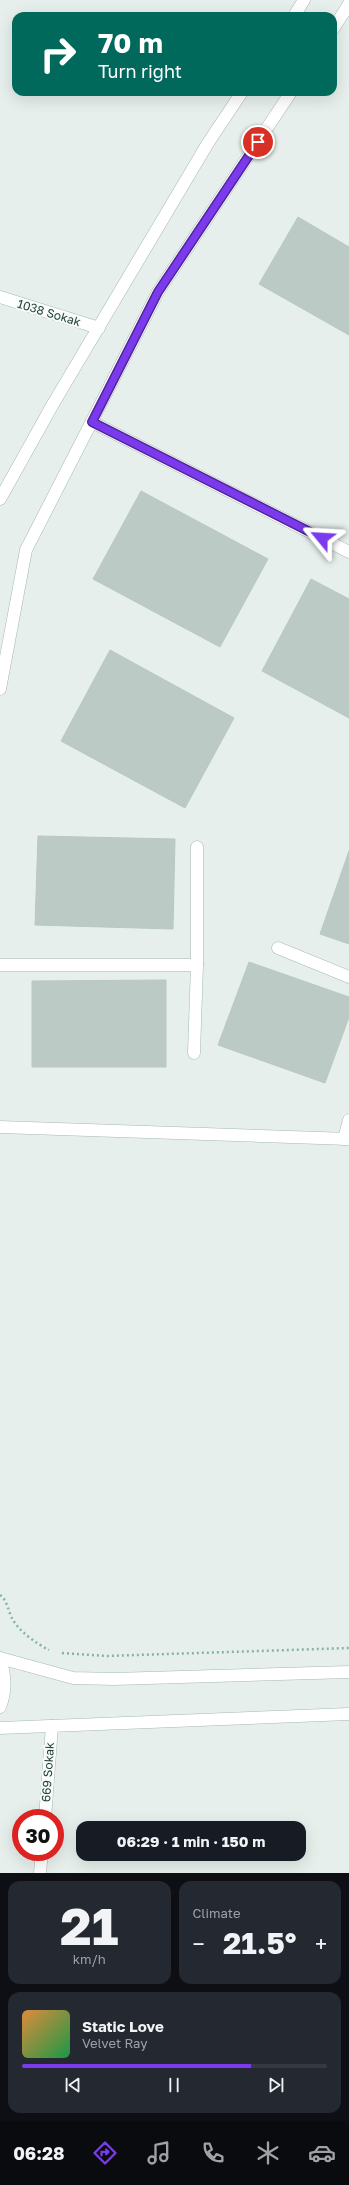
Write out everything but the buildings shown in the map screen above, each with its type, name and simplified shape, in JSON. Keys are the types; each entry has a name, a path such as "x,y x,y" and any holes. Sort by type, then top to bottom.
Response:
{"street":[{"path":"296,12 304,0"},
{"path":"337,23 349,4"},
{"path":"0,499 53,404 208,143 239,96"},
{"path":"0,689 26,550 158,292 288,96"},
{"name":"1038 Sokak","path":"0,297 99,328"},
{"path":"92,422 349,552"},
{"path":"194,1053 197,965 197,847"},
{"path":"278,948 349,977"},
{"path":"0,965 197,965"},
{"path":"0,1127 347,1139 349,1120"},
{"path":"0,1658 73,1678 114,1679 349,1672"},
{"path":"0,1658 5,1676 4,1696 0,1707"},
{"path":"0,1728 349,1714"},
{"name":"669 Sokak","path":"46,1809 52,1726"},
{"path":"40,1873 41,1861"}],"path":[{"path":"0,1595 16,1624 30,1637 52,1651"},
{"path":"60,1652 107,1656 349,1648"}],"route":[{"path":"258,142 158,292 92,422 322,538"}]}
